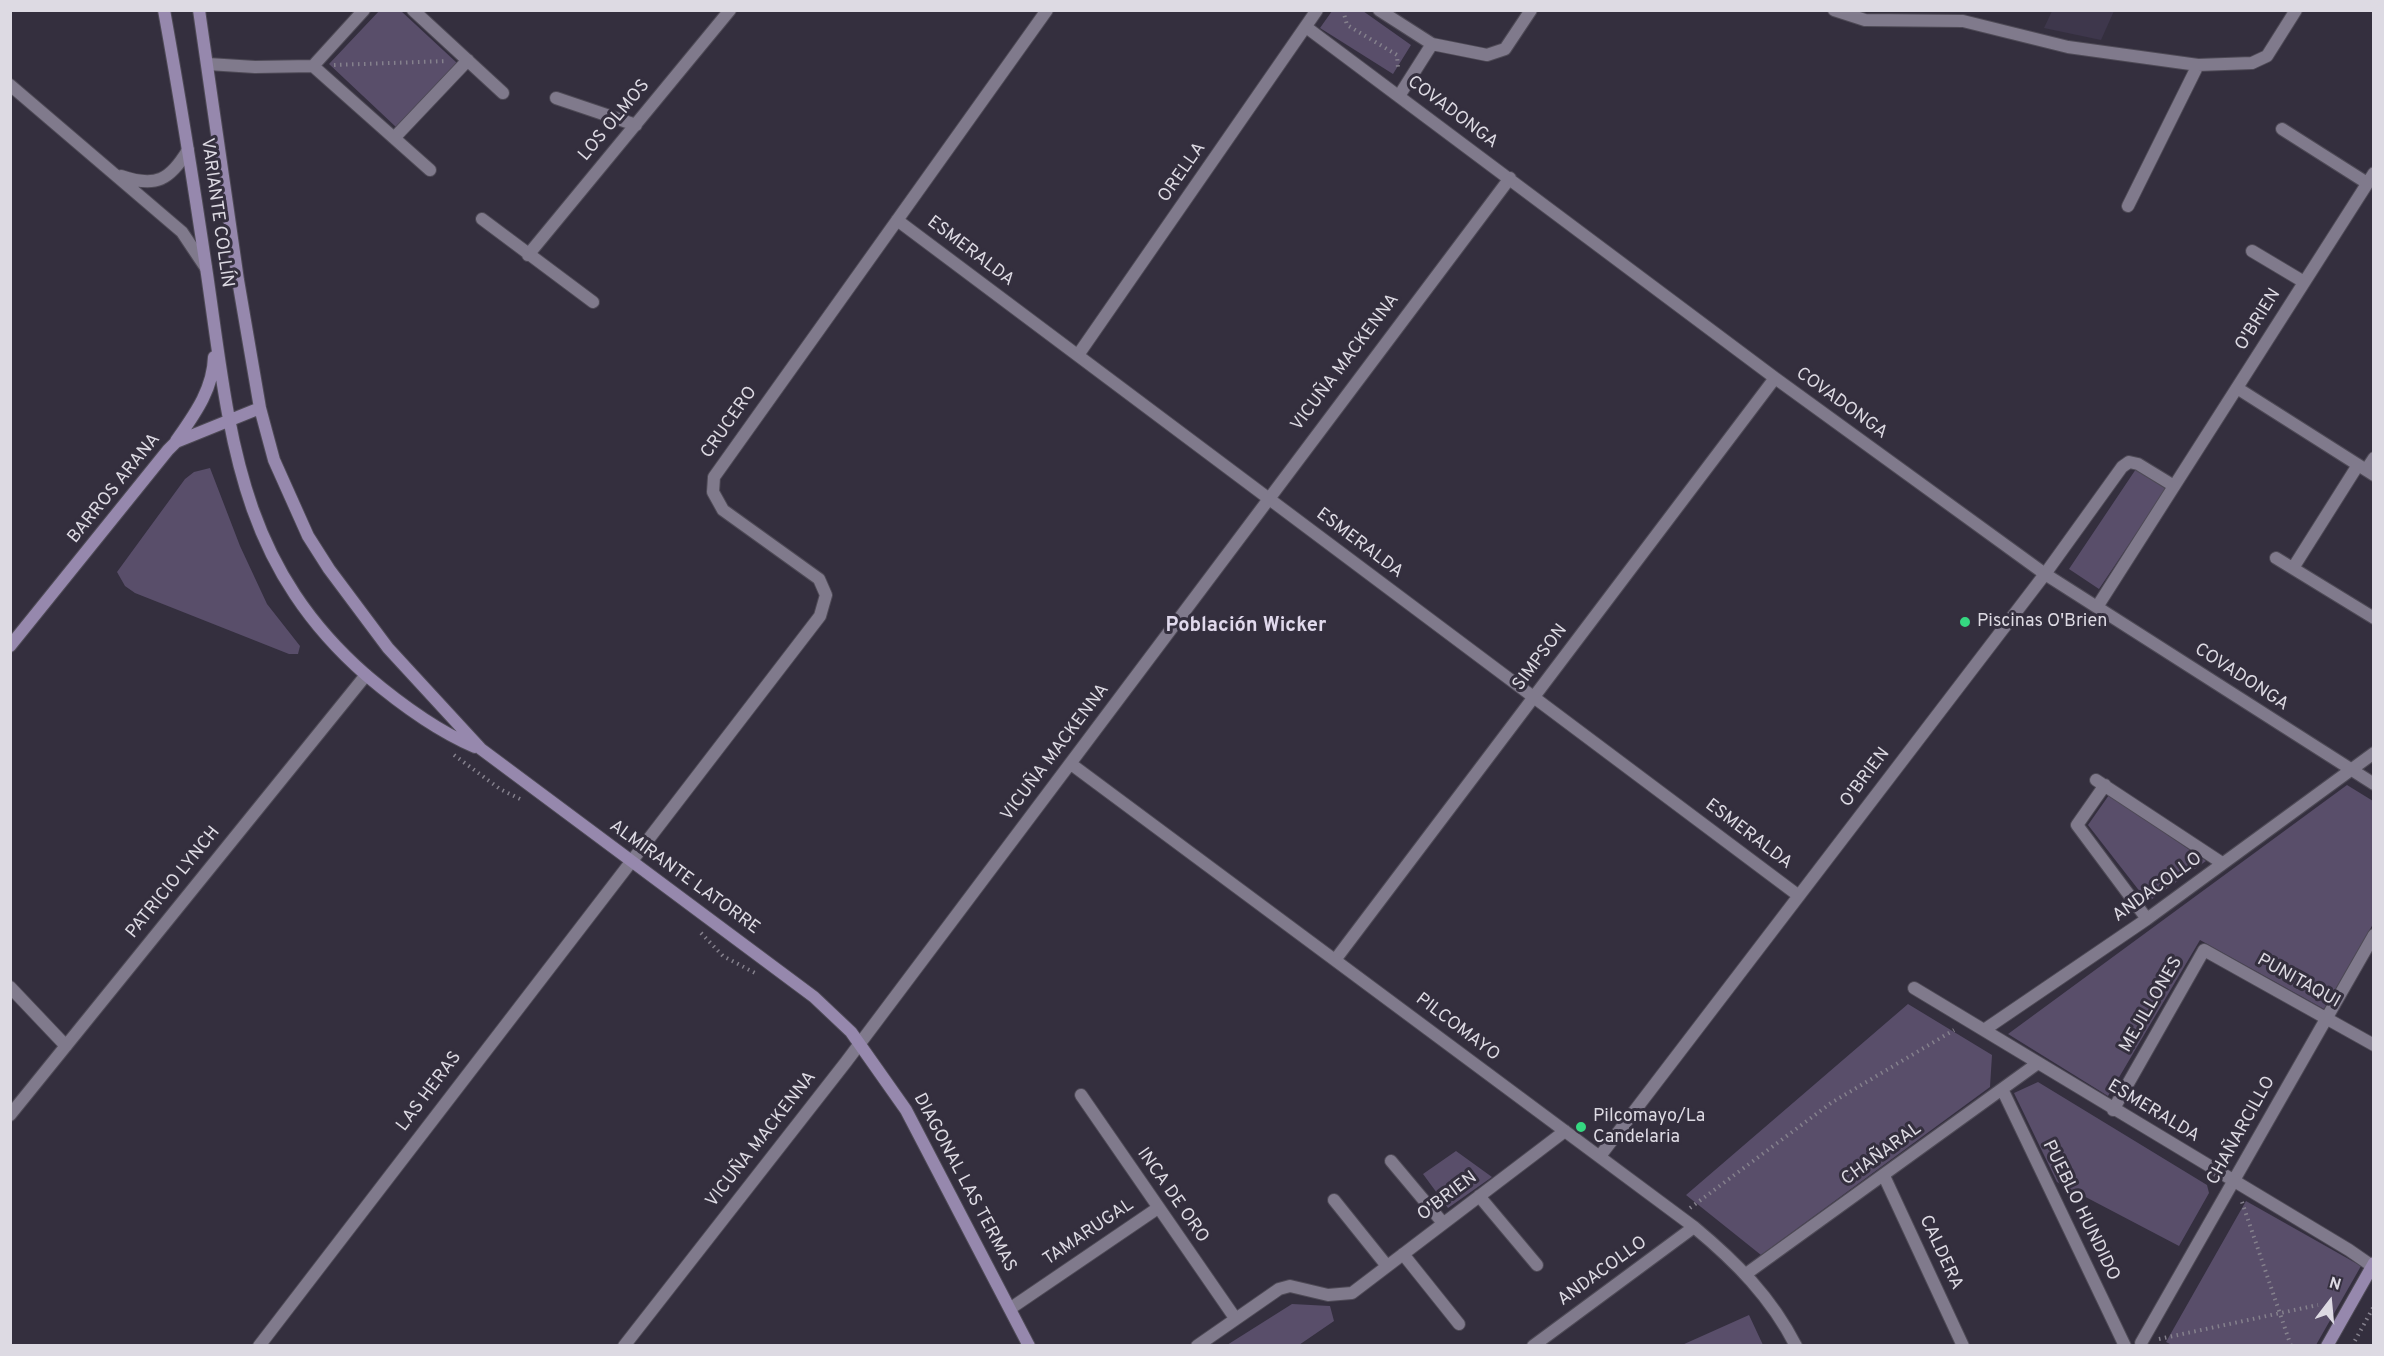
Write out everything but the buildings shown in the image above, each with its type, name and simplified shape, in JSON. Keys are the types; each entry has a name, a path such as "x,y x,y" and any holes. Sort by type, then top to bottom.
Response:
{"main road":[{"name":"VARIANTE COLLÍN","path":"164,10 188,150 227,421"},
{"name":"VARIANTE COLLÍN","path":"199,10 238,280 260,408"},
{"path":"176,442 210,384 214,366 215,330"},
{"name":"ALMIRANTE LATORRE","path":"260,408 274,460 291,501 308,536 329,569 388,648 481,749 836,1014 860,1043"},
{"name":"BARROS ARANA","path":"10,646 176,442 260,408"},
{"name":"ALMIRANTE LATORRE","path":"227,421 253,515 279,570 300,603 366,675 438,729 481,749"},
{"name":"DIAGONAL LAS TERMAS","path":"860,1043 906,1110 1029,1346"},
{"path":"2327,1346 2373,1266"}],"street":[{"path":"313,66 364,10"},
{"path":"413,10 503,93"},
{"name":"LOS OLMOS","path":"528,255 730,10"},
{"name":"CRUCERO","path":"630,860 824,609 826,595 819,579 723,510 715,499 712,484 717,470 1047,10"},
{"name":"ORELLA","path":"1078,355 1317,10"},
{"path":"1379,10 1432,44 1487,55 1505,49 1531,10"},
{"path":"1834,10 1865,20 1963,21 2068,47 2198,65 2252,63 2268,57 2296,10"},
{"name":"COVADONGA","path":"1306,27 1775,378 2045,574 2373,784"},
{"path":"1400,96 1432,44"},
{"path":"395,137 468,60"},
{"path":"208,64 255,68 313,66 430,170"},
{"path":"2128,206 2198,65"},
{"path":"10,85 182,232 206,269"},
{"path":"556,98 636,125"},
{"path":"2282,129 2370,178"},
{"path":"114,174 136,181 157,181 176,170 188,150"},
{"name":"VICUÑA MACKENNA","path":"624,1346 860,1043 1071,764 1267,498 1510,178"},
{"name":"O'BRIEN","path":"2097,607 2370,178"},
{"path":"482,219 593,302"},
{"name":"ESMERALDA","path":"897,220 1799,896"},
{"path":"2252,251 2304,282"},
{"name":"SIMPSON","path":"1335,960 1775,378"},
{"path":"2236,388 2366,470"},
{"path":"2293,568 2373,458"},
{"name":"O'BRIEN","path":"1600,1156 2129,462 2138,464 2174,486"},
{"path":"2276,558 2373,618"},
{"name":"PATRICIO LYNCH","path":"10,1115 366,675"},
{"name":"ANDACOLLO","path":"1984,1030 2147,919 2373,753"},
{"name":"PILCOMAYO","path":"1071,764 1694,1227 1746,1274 1772,1304 1796,1346"},
{"path":"2147,919 2077,825 2100,782 2222,863"},
{"name":"LAS HERAS","path":"259,1346 630,860"},
{"name":"CHAÑARCILLO","path":"2140,1345 2373,935"},
{"name":"PUNITAQUI","path":"2204,950 2373,1045"},
{"name":"MEJILLONES","path":"2113,1110 2204,950"},
{"path":"10,987 66,1046"},
{"name":"ESMERALDA","path":"1914,988 2373,1266"},
{"name":"CHAÑARAL","path":"1746,1274 2038,1063"},
{"name":"PUEBLO HUNDIDO","path":"2002,1091 2125,1346"},
{"name":"INCA DE ORO","path":"1081,1095 1235,1318"},
{"name":"O'BRIEN","path":"1235,1318 1285,1287 1328,1295 1353,1293 1565,1131"},
{"path":"1391,1161 1443,1223"},
{"name":"CALDERA","path":"1884,1176 1963,1346"},
{"path":"1479,1196 1537,1265"},
{"path":"1334,1200 1387,1266"},
{"name":"TAMARUGAL","path":"1011,1308 1158,1208"},
{"name":"ANDACOLLO","path":"1533,1346 1694,1227"},
{"path":"1403,1254 1459,1324"},
{"path":"1197,1346 1235,1318"}],"path":[{"path":"1343,10 1347,25 1397,55 1400,96"},
{"path":"313,66 468,60"},
{"path":"452,754 500,789 530,804"},
{"path":"699,930 723,956 760,976"},
{"path":"1679,1216 1831,1103 1969,1021"},
{"path":"2234,1182 2282,1314 2291,1346"},
{"path":"2140,1345 2318,1305"},
{"path":"2352,1346 2373,1306"}],"shaded area":[{"path":"380,10 401,11 457,63 396,127 329,64"},
{"path":"2052,10 2114,11 2101,40 2044,28"},
{"path":"1332,11 1363,11 1411,45 1393,74 1320,28"},
{"path":"210,468 240,546 267,604 300,646 298,654 289,654 135,593 125,586 117,572 185,479 194,472"},
{"path":"2136,469 2166,489 2099,589 2069,569"},
{"path":"2347,785 2373,801 2373,924 2324,1009 2200,940 2108,1096 2008,1034"},
{"path":"2109,795 2206,861 2148,902 2088,825"},
{"path":"1908,1004 1992,1055 1990,1087 1761,1255 1686,1195"},
{"path":"2038,1082 2207,1185 2209,1193 2179,1246 2057,1182 2014,1093"},
{"path":"1456,1151 1492,1177 1448,1208 1423,1174"},
{"path":"2246,1201 2361,1266 2316,1345 2172,1345 2166,1342"},
{"path":"1292,1304 1330,1306 1334,1321 1299,1345 1227,1345"},
{"path":"1749,1315 1763,1345 1682,1345"}],"place":[{"name":"Piscinas O'Brien","path":"1965,622"},
{"name":"Pilcomayo/La Candelaria","path":"1581,1127"}],"district":[{"name":"Población Wicker","path":"1246,627"}]}
